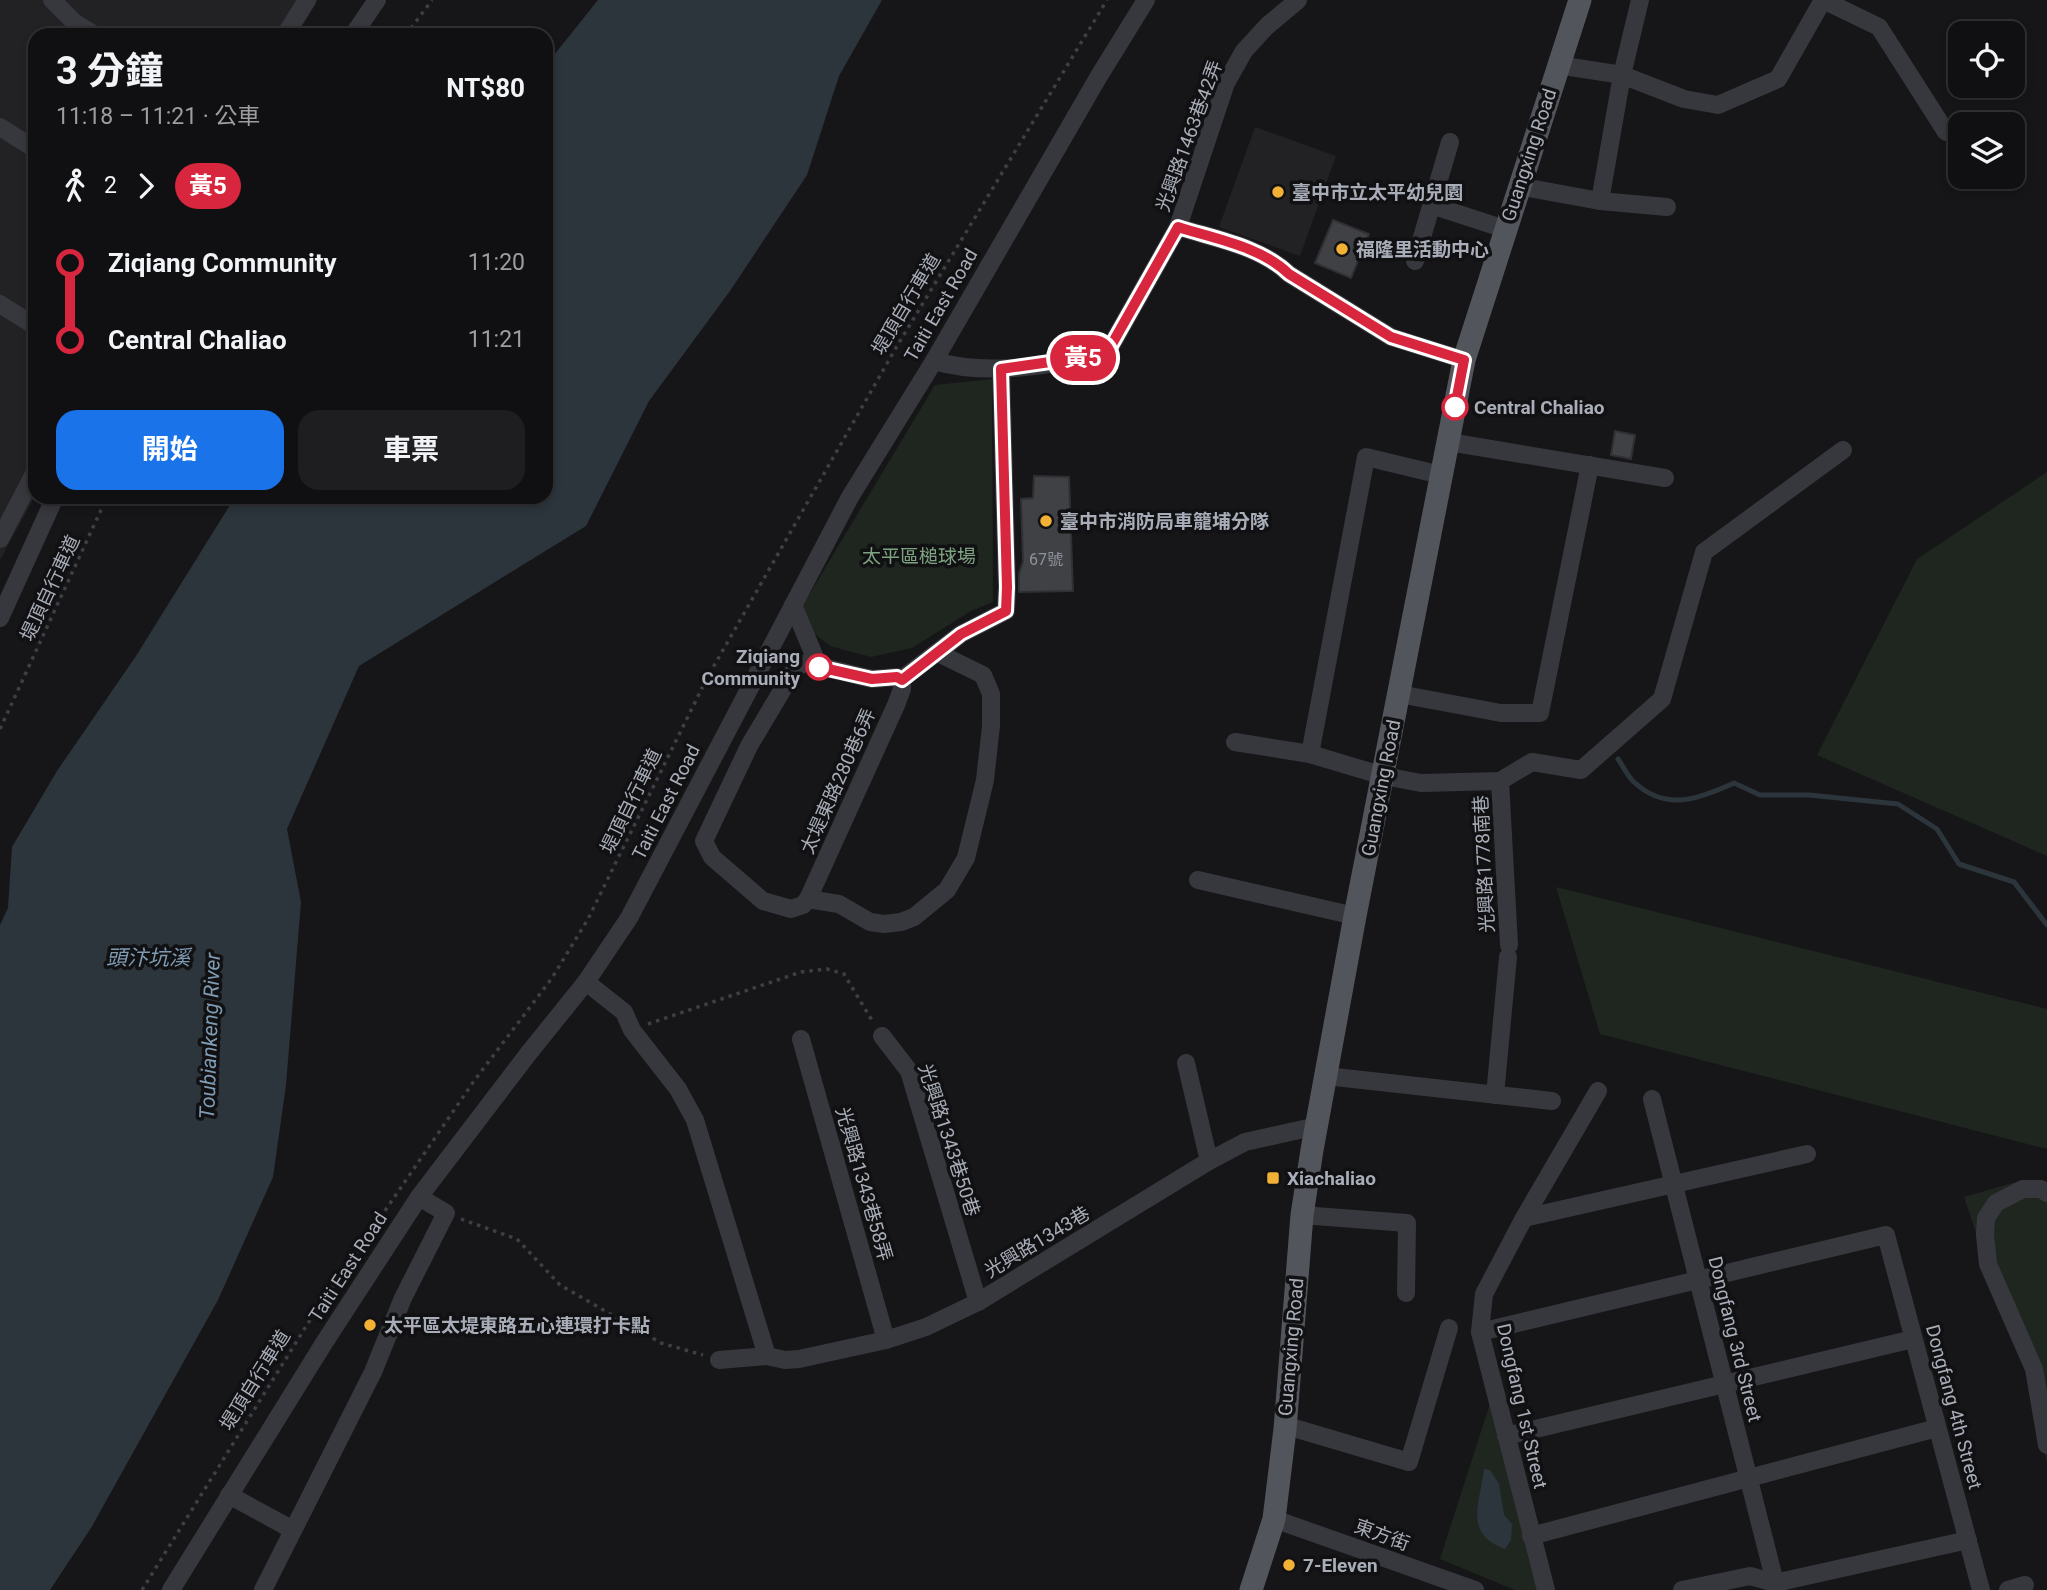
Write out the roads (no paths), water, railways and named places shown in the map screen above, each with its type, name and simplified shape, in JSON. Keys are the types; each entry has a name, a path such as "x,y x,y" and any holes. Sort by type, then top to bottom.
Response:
{"main road":[{"name":"Guangxing Road","path":"1251,1590 1275,1519 1302,1215 1317,1126 1355,916 1464,360 1580,0"}],"street":[{"path":"52,0 83,28"},
{"path":"289,28 307,0"},
{"path":"358,28 377,0"},
{"name":"Taiti East Road","path":"171,1590 324,1343 419,1197 586,982 629,918 745,694 796,612 850,497 1146,0"},
{"name":"光興路1463巷42弄","path":"933,361 948,365 1001,369 1099,355 1112,344 1178,227 1226,83 1244,51 1267,26 1298,0"},
{"path":"1600,201 1622,75 1640,0"},
{"path":"1558,65 1622,75 1685,99 1718,105 1778,79 1823,0 1879,27 1946,132"},
{"path":"0,127 28,145"},
{"path":"1415,261 1450,142"},
{"path":"1518,186 1600,201 1667,207"},
{"path":"1431,205 1505,229"},
{"path":"1178,227 1250,250 1276,262 1289,274 1391,337 1464,360"},
{"path":"0,304 28,322"},
{"path":"938,653 983,675 991,694 989,745 976,823 966,858 947,890 914,917 884,924 870,922 839,904 808,899 803,905 791,909 763,901 712,857 704,841 749,746 796,667 806,663 872,679 897,677 902,680 961,634 1006,611 1001,369"},
{"path":"1449,442 1665,478"},
{"path":"1236,743 1310,754 1384,776 1421,783 1500,781 1532,762 1581,770 1662,699 1704,552 1843,450"},
{"path":"1310,754 1366,457 1441,475"},
{"path":"1399,694 1501,713 1539,713 1590,465"},
{"path":"0,539 7,510 28,482"},
{"path":"0,618 52,504"},
{"path":"796,612 819,667"},
{"name":"太堤東路280巷6弄","path":"808,899 896,705 902,689 902,680"},
{"name":"光興路1778南巷","path":"1495,1095 1509,951 1500,781"},
{"path":"1198,880 1355,916"},
{"path":"586,982 624,1012 632,1030 678,1089 695,1120 767,1356"},
{"name":"光興路1343巷50巷","path":"882,1036 909,1070 978,1302"},
{"name":"光興路1343巷58弄","path":"801,1039 886,1340"},
{"path":"1186,1063 1209,1161"},
{"path":"1326,1076 1552,1101"},
{"name":"Dongfang 1st Street","path":"1545,1590 1480,1332 1484,1294 1524,1218 1598,1091"},
{"name":"Dongfang 3rd Street","path":"1653,1099 1776,1587"},
{"name":"光興路1343巷","path":"719,1360 767,1356 785,1360 799,1359 886,1340 926,1327 978,1302 1209,1161 1245,1142 1317,1126"},
{"path":"1524,1218 1807,1154"},
{"path":"2047,1193 2041,1189 2023,1189 1996,1203 1986,1218 1984,1236 1988,1264 2034,1369 2047,1445"},
{"path":"263,1590 373,1372 403,1298 446,1213 419,1197"},
{"path":"1302,1215 1407,1223 1406,1293"},
{"name":"Dongfang 4th Street","path":"1698,1280 1886,1235 1981,1590"},
{"path":"1480,1332 1698,1280"},
{"path":"1285,1429 1294,1428 1409,1462 1449,1328"},
{"path":"1506,1436 1913,1339"},
{"path":"1531,1536 1937,1428"},
{"path":"229,1495 293,1530"},
{"name":"東方街","path":"1275,1519 1449,1586 1475,1590"},
{"path":"1682,1590 1750,1576 1776,1587 1968,1540"}],"water":[{"name":"頭汴坑溪","path":"598,0 882,0 839,76 807,175 730,291 649,401 586,526 359,666 287,829 301,902 286,1085 273,1177 218,1300 91,1528 50,1590 0,1590 0,925 8,908 12,847 57,771 136,656 231,504 553,504 553,56"},
{"path":"1484,1469 1490,1470 1499,1484 1504,1515 1512,1524 1511,1540 1505,1549 1492,1543 1483,1535 1479,1526 1477,1516"}],"waterway":[{"path":"1618,759 1634,782 1646,791 1670,800 1695,798 1734,783 1760,795 1809,795 1898,804 1937,829 1959,864 2014,882 2047,925"}],"place":[{"name":"臺中市立太平幼兒園","path":"1278,192"},
{"name":"福隆里活動中心","path":"1342,249"},
{"name":"Central Chaliao","path":"1455,407"},
{"name":"臺中市消防局車籠埔分隊","path":"1046,521"},
{"name":"Ziqiang Community","path":"819,667"},
{"name":"Xiachaliao","path":"1273,1178"},
{"name":"太平區太堤東路五心連環打卡點","path":"370,1325"},
{"name":"7-Eleven","path":"1289,1565"}],"park label":[{"name":"太平區槌球場","path":"919,556"}],"water label":[{"name":"Toubiankeng River","path":"210,1036"}]}
